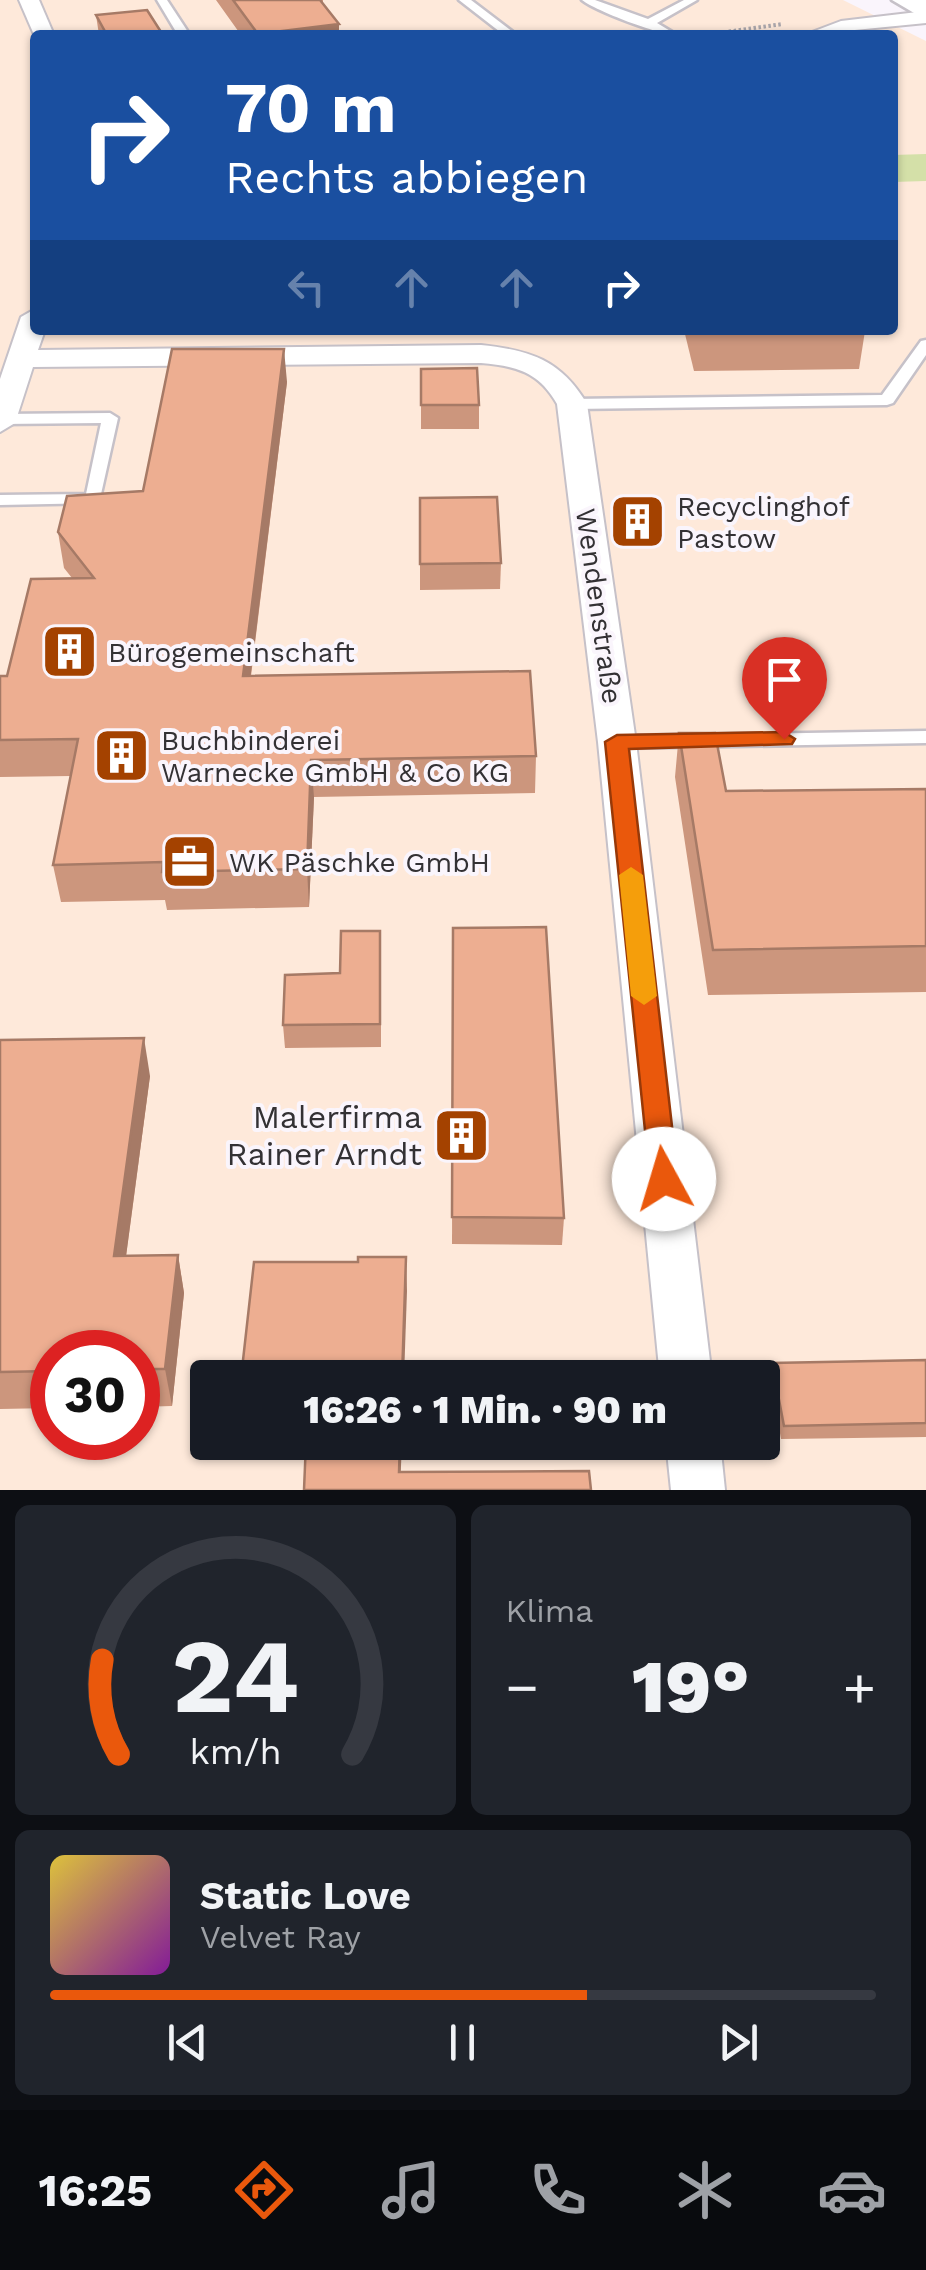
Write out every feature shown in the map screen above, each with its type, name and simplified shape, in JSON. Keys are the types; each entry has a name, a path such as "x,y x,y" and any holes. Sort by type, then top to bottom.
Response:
{"main road":[{"path":"907,0 926,14"}],"street":[{"path":"28,0 42,30"},
{"path":"841,27 866,11 871,0"},
{"path":"831,30 926,14"},
{"path":"898,36 926,34"},
{"path":"1,421 15,355 30,326"},
{"path":"15,355 482,354 517,358 543,367 561,382 572,404"},
{"name":"Wendenstraße","path":"572,404 617,742 684,1360"},
{"path":"695,1460 698,1490"}],"lane":[{"path":"162,0 181,30"},
{"path":"464,0 504,30"},
{"path":"587,0 602,10 652,21 664,30"},
{"path":"652,21 692,0"},
{"path":"572,404 886,400 926,344"},
{"path":"0,500 93,500 110,418 1,421"},
{"path":"617,742 926,737"}],"shaded area":[{"path":"0,0 843,0 926,41 926,1490 0,1490"}],"green space":[{"path":"926,154 926,181 898,182 898,155"}],"building":[{"path":"233,0 320,0 339,24 290,30 255,30"},
{"path":"147,10 160,30 104,30 96,15"},
{"path":"172,349 284,349 243,676 530,671 536,756 311,760 307,869 162,872 163,862 53,865 78,739 0,740 0,676 7,676 31,579 94,578 58,532 67,496 143,491"},
{"path":"477,368 479,405 421,405 421,369"},
{"path":"497,497 501,563 420,564 420,498"},
{"path":"679,733 715,733 726,791 926,789 926,946 713,950"},
{"path":"546,927 564,1218 452,1217 453,928"},
{"path":"341,931 380,931 380,1024 283,1025 285,975 340,973"},
{"path":"144,1038 114,1256 178,1255 165,1369 160,1369 160,1330 30,1330 30,1371 0,1372 0,1040"},
{"path":"358,1257 406,1257 403,1360 243,1360 254,1262 358,1262"},
{"path":"926,1360 926,1423 784,1426 780,1363"},
{"path":"305,1460 399,1460 399,1472 589,1471 591,1490 304,1490"}],"slow traffic":[{"path":"631,875 644,996"}],"place":[{"name":"Recyclinghof Pastow","path":"638,522"},
{"name":"Bürogemeinschaft","path":"69,652"},
{"name":"Buchbinderei Warnecke GmbH & Co KG","path":"122,756"},
{"name":"WK Päschke GmbH","path":"190,862"},
{"name":"Malerfirma Rainer Arndt","path":"461,1135"}],"route":[{"path":"664,1179 617,742 784,739"}]}
